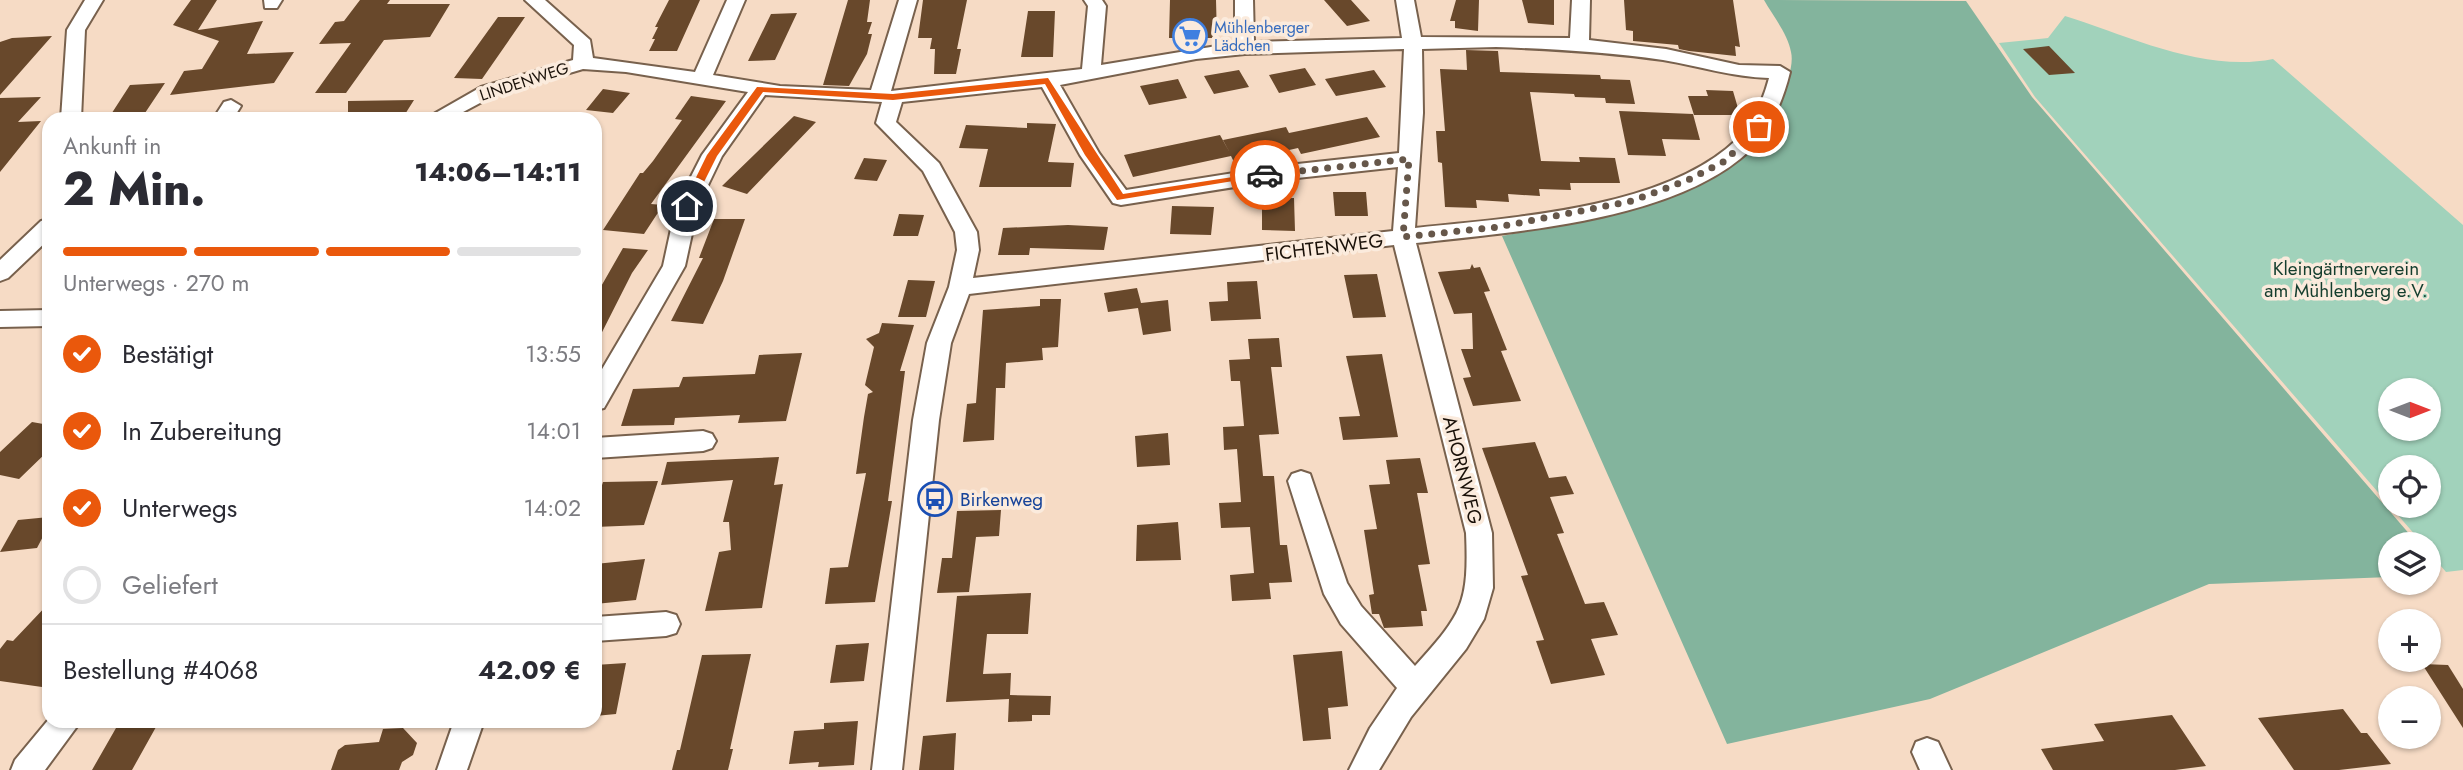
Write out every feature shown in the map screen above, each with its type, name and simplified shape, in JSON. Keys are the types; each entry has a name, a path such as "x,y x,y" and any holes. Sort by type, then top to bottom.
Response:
{"street":[{"path":"71,112 76,30 94,0"},
{"path":"534,0 583,44 583,63"},
{"path":"701,79 736,0"},
{"path":"887,770 926,420 939,343 960,287 968,250 966,232 932,168 886,123 886,97 908,0"},
{"path":"1091,72 1097,6 1093,0"},
{"path":"1244,0 1245,48"},
{"name":"AHORNWEG","path":"1364,770 1415,687 1459,639 1475,606 1482,577 1476,519 1403,237 1413,45 1405,0"},
{"path":"1579,44 1581,0"},
{"path":"602,390 641,327 674,266 687,206 712,155 760,89 886,97 1048,81 1245,48 1496,41 1579,44 1665,55 1739,71 1774,100"},
{"name":"LINDENWEG","path":"449,112 488,92 539,74 583,63 626,66 760,89"},
{"name":"FICHTENWEG","path":"960,287 1154,268 1556,218 1632,201 1688,180 1725,161 1759,127 1774,100 1780,72 1739,71"},
{"path":"1048,81 1090,155 1121,198 1279,173 1409,159"},
{"path":"0,272 42,233"},
{"path":"0,319 42,318"},
{"path":"602,447 703,441"},
{"path":"1301,481 1335,586 1351,615 1415,687"},
{"path":"602,629 666,624"},
{"path":"26,770 60,728"},
{"path":"452,770 467,728"}],"green space":[{"path":"1764,0 1966,1 2032,97 2378,498 2378,518 2396,518 2408,532 2378,532 2378,577 2209,584 1930,699 1727,744 1502,236 1581,222 1666,199 1706,182 1740,160 1766,131 1783,94 1791,68 1791,52 1780,25"},
{"name":"Kleingärtnerverein am Mühlenberg e.V.","path":"2065,16 2194,57 2247,62 2273,59 2463,225 2463,570 2446,572 2441,566 2441,532 2413,532 2400,518 2441,518 2441,455 2378,455 2378,492 2035,97 1999,43 2048,38"}],"building":[{"path":"191,0 217,0 198,30 263,21 247,54 294,52 274,83 170,95 184,71 202,69 219,41 173,25"},
{"path":"360,0 390,0 387,4 450,4 430,37 384,40 346,93 315,93 351,43 319,44 335,22 344,21"},
{"path":"669,0 700,0 677,51 649,51 658,27 655,27"},
{"path":"848,0 870,0 867,22 872,22 868,34 872,34 867,54 849,86 823,85"},
{"path":"923,0 967,0 957,49 961,49 956,74 934,74 935,49 930,49 932,38 918,38"},
{"path":"1170,0 1216,0 1217,38 1169,38"},
{"path":"1324,0 1351,0 1370,21 1347,26"},
{"path":"1456,0 1479,0 1478,31 1455,28 1455,21 1450,21"},
{"path":"1522,0 1554,0 1554,25 1528,23"},
{"path":"1624,0 1733,0 1740,47 1735,46 1736,56 1689,51 1679,49 1678,45 1633,41 1633,31 1626,30"},
{"path":"1028,11 1055,11 1053,57 1021,57"},
{"path":"797,13 775,60 748,61 771,14"},
{"path":"498,17 525,17 482,79 454,78"},
{"path":"52,36 0,95 0,42 12,38"},
{"path":"2049,46 2075,73 2049,75 2023,49"},
{"path":"1466,50 1498,51 1500,72 1600,75 1601,79 1630,80 1635,104 1606,103 1605,98 1575,97 1574,94 1530,92 1541,161 1580,162 1579,157 1615,158 1620,183 1570,183 1571,190 1539,189 1540,196 1508,194 1509,202 1476,200 1477,208 1445,207 1442,163 1438,162 1436,131 1445,131 1440,69 1467,70"},
{"path":"1305,68 1316,85 1279,93 1269,75"},
{"path":"1239,70 1249,87 1214,94 1204,76"},
{"path":"1374,70 1386,87 1336,96 1325,79"},
{"path":"1178,79 1187,98 1149,105 1140,86"},
{"path":"165,83 146,112 113,112 130,85"},
{"path":"603,89 630,93 613,113 586,110"},
{"path":"1706,90 1733,91 1740,115 1694,115 1688,96 1708,96"},
{"path":"691,96 726,101 651,204 663,205 644,234 603,230 640,173 653,161 682,120 675,119"},
{"path":"41,97 18,122 41,121 0,172 0,98"},
{"path":"414,100 406,112 348,112 348,101"},
{"path":"1619,111 1693,114 1700,140 1662,139 1666,156 1628,155"},
{"path":"794,116 816,122 747,194 722,186"},
{"path":"1367,117 1380,137 1301,154 1298,148 1234,162 1231,156 1133,177 1124,155 1220,135 1230,153 1223,140 1286,127 1289,133"},
{"path":"1027,123 1056,124 1048,162 1074,163 1071,187 979,187 988,149 959,148 966,125 1027,128"},
{"path":"864,158 887,160 877,181 854,179"},
{"path":"1333,192 1366,192 1368,216 1335,216"},
{"path":"1294,198 1295,231 1262,230 1262,199"},
{"path":"1172,206 1214,207 1211,235 1170,234"},
{"path":"899,214 924,215 918,236 893,236"},
{"path":"714,219 745,219 723,281 703,324 671,321 703,258 699,258"},
{"path":"1068,225 1108,227 1104,250 1030,248 1029,255 998,255 1003,228"},
{"path":"623,248 648,250 632,273 602,332 602,285"},
{"path":"1472,264 1474,268 1480,267 1490,291 1484,292 1507,350 1501,351 1521,401 1473,406 1463,378 1471,377 1461,349 1473,349 1472,313 1454,314 1438,272 1470,269"},
{"path":"1377,274 1386,317 1353,318 1344,275"},
{"path":"908,280 935,281 926,317 898,317"},
{"path":"1257,281 1261,319 1211,321 1209,302 1228,301 1227,282"},
{"path":"1137,288 1141,303 1168,300 1171,331 1143,335 1138,308 1108,312 1104,293"},
{"path":"1040,299 1061,299 1058,347 1042,348 1043,360 1006,363 1005,388 996,388 994,440 963,442 967,404 976,403 983,310 1040,306"},
{"path":"882,323 914,325 900,371 905,371 888,501 892,501 875,602 825,604 830,568 848,567 866,473 856,474 864,417 868,394 873,392 865,385 874,347 866,339 879,333"},
{"path":"1279,338 1282,367 1271,367 1279,434 1259,435 1263,476 1274,476 1280,545 1287,545 1292,582 1269,583 1271,599 1232,601 1230,575 1254,573 1250,527 1221,528 1219,503 1241,502 1237,449 1224,450 1223,427 1244,426 1240,381 1231,381 1229,360 1250,359 1248,339"},
{"path":"802,353 786,421 738,423 740,415 675,418 674,425 621,426 633,389 679,387 683,377 755,374 759,355"},
{"path":"1382,354 1398,437 1343,440 1339,417 1360,416 1346,356"},
{"path":"32,422 42,424 42,457 19,479 0,475 0,452"},
{"path":"1168,433 1170,465 1137,467 1135,436"},
{"path":"1535,442 1549,478 1566,476 1574,494 1550,497 1564,533 1557,534 1585,604 1604,602 1618,635 1591,639 1605,675 1551,684 1536,641 1544,640 1521,576 1528,575 1482,448"},
{"path":"779,457 774,485 783,484 762,608 705,611 719,552 731,550 729,522 723,522 733,480 661,485 667,462"},
{"path":"1420,458 1428,493 1417,493 1430,564 1418,565 1427,611 1421,611 1423,626 1384,628 1379,614 1372,614 1369,595 1374,594 1364,530 1377,529 1369,485 1390,484 1386,460"},
{"path":"658,481 644,525 602,527 603,482"},
{"path":"1001,510 999,536 976,537 969,592 937,593 942,558 952,558 957,511"},
{"path":"42,518 42,538 37,548 0,552 18,520"},
{"path":"1178,522 1181,560 1136,561 1137,525"},
{"path":"645,559 636,600 602,603 602,563"},
{"path":"1031,593 1028,634 987,634 983,674 1011,673 1010,695 1051,696 1050,715 1032,715 1032,721 1008,722 1009,699 946,702 957,596"},
{"path":"42,610 42,687 0,681 0,649 7,640 13,641"},
{"path":"869,643 864,681 830,683 836,645"},
{"path":"1342,651 1348,706 1328,708 1331,739 1303,741 1293,655"},
{"path":"751,654 730,749 733,749 728,770 672,770 677,750 680,750 702,655"},
{"path":"626,663 616,714 602,715 602,665"},
{"path":"2441,665 2448,665 2463,689 2463,728 2441,694 2441,686 2436,686 2427,672 2441,672"},
{"path":"2343,709 2361,733 2367,733 2391,764 2339,770 2294,770 2258,718"},
{"path":"2172,715 2206,766 2175,770 2053,770 2041,749 2104,741 2094,724"},
{"path":"858,721 854,765 818,767 819,762 789,764 794,731 824,729 824,723"},
{"path":"116,728 155,728 132,770 92,770"},
{"path":"403,728 417,743 413,755 402,762 399,770 331,770 338,750 345,745 379,742 383,729"},
{"path":"956,733 954,770 919,770 923,736"}],"way so far":[{"path":"1265,175 1409,159 1403,237 1556,218 1632,201 1688,180 1725,161 1759,127"}],"place":[{"name":"Mühlenberger Lädchen","path":"1190,36"},
{"name":"Birkenweg","path":"935,499"}],"route":[{"path":"687,206 712,155 760,89 893,97 965,92 1048,81 1090,155 1121,198 1265,175"}]}
